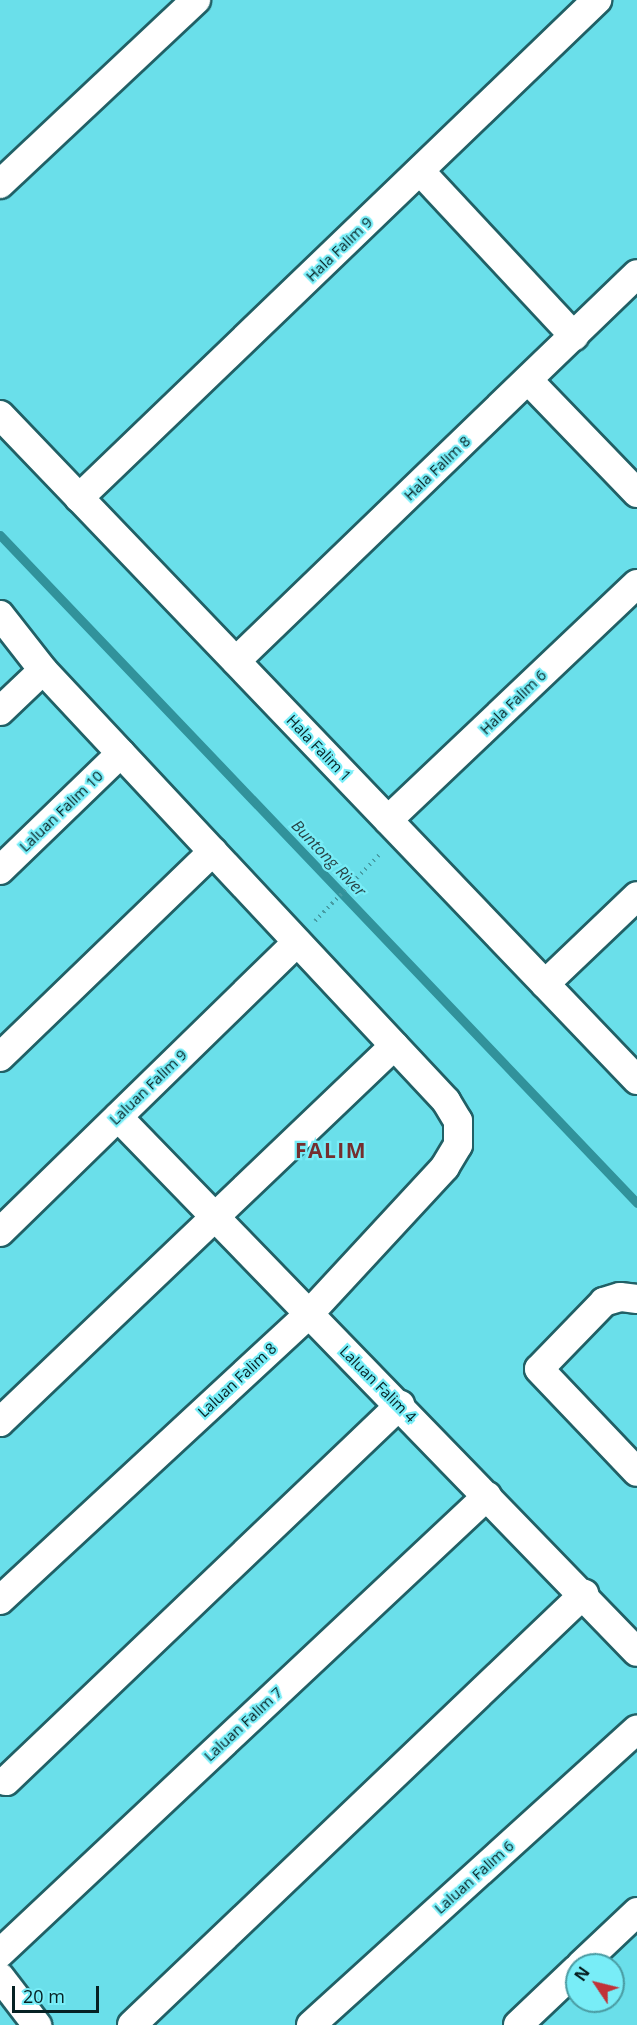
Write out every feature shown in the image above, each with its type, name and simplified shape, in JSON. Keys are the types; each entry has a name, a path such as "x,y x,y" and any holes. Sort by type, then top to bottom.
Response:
{"street":[{"path":"0,184 196,0"},
{"name":"Hala Falim 9","path":"79,498 597,0"},
{"path":"420,171 574,336"},
{"name":"Hala Falim 8","path":"236,662 637,274"},
{"path":"528,380 637,493"},
{"name":"Hala Falim 1","path":"0,415 637,1080"},
{"name":"Hala Falim 6","path":"388,820 637,584"},
{"path":"0,615 43,670 394,1046 0,1422"},
{"path":"0,711 43,670"},
{"name":"Laluan Falim 10","path":"0,870 121,753"},
{"path":"0,1057 213,851"},
{"path":"545,984 637,896"},
{"name":"Laluan Falim 9","path":"0,1232 297,942"},
{"name":"Laluan Falim 8","path":"0,1600 309,1314 445,1167 458,1146 458,1121 446,1101 394,1046"},
{"name":"Laluan Falim 4","path":"118,1117 584,1594 637,1652"},
{"path":"637,1299 620,1297 604,1302 539,1369 637,1472"},
{"path":"6,1781 400,1405"},
{"name":"Laluan Falim 7","path":"0,1953 487,1496"},
{"path":"132,2025 584,1594"},
{"name":"Laluan Falim 6","path":"311,2025 637,1729"},
{"path":"594,1953 637,1912"},
{"path":"0,1977 37,2025"},
{"path":"518,2025 565,1980"}],"path":[{"path":"328,904 369,864"}],"waterway":[{"name":"Buntong River","path":"0,535 637,1203"}],"district":[{"name":"FALIM","path":"331,1150"}]}
